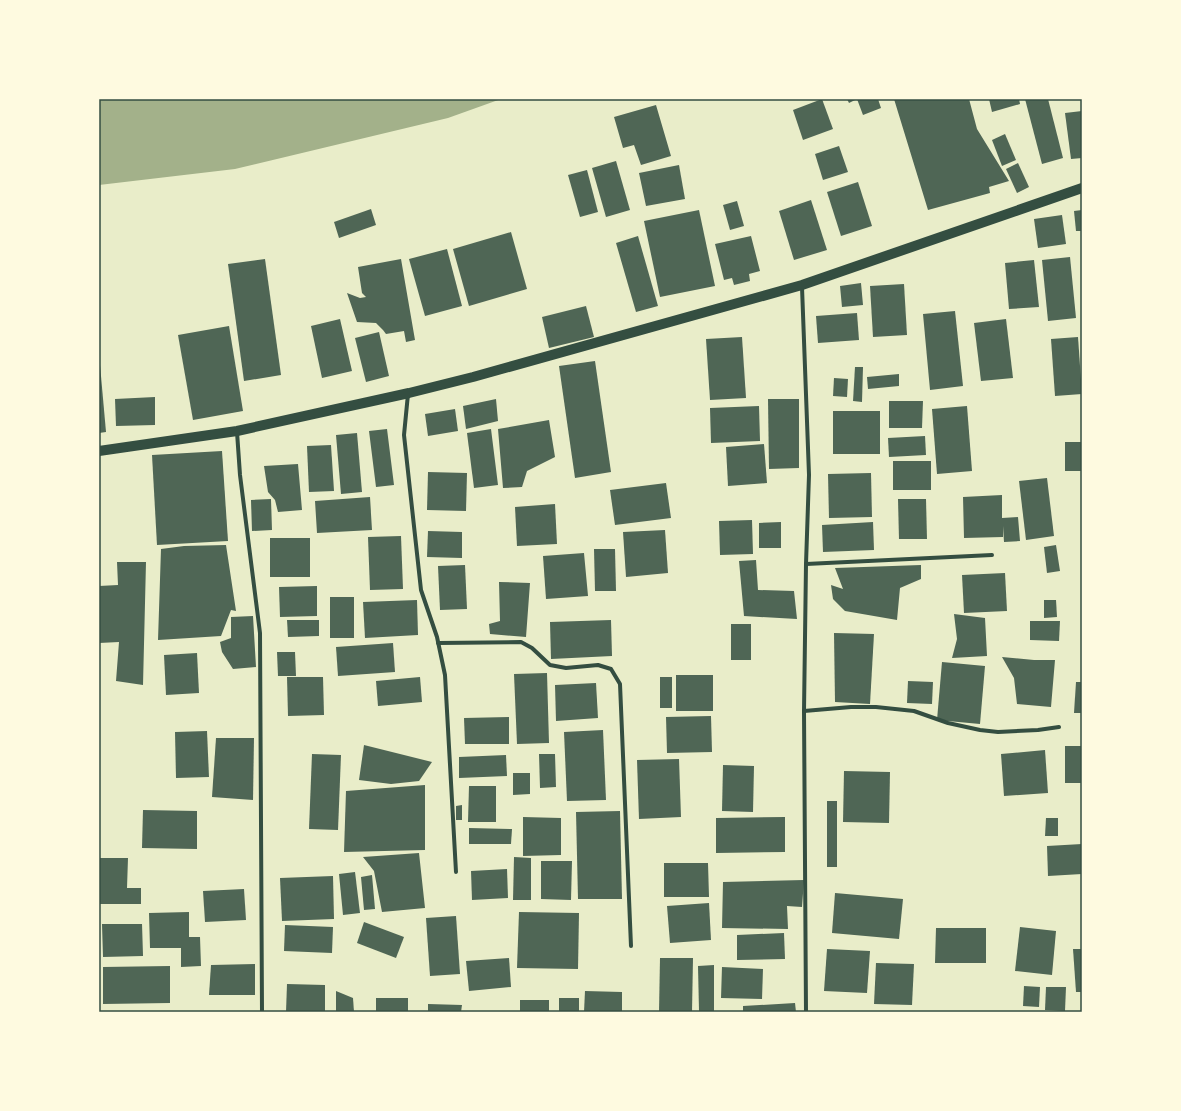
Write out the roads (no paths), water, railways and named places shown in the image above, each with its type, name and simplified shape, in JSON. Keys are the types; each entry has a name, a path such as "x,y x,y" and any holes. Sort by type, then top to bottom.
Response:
{"main road":[{"path":"99,451 237,431 409,393 481,374 802,285 1082,188"}],"street":[{"path":"802,285 809,475 804,711 806,1012"},
{"path":"409,393 404,435 421,590 446,675 456,872"},
{"path":"237,431 240,475 260,633 262,1012"},
{"path":"806,564 992,555"},
{"path":"438,644 521,642 532,648 550,664 566,668 598,665 611,669 620,684 631,946"},
{"path":"804,711 851,707 876,707 914,711 948,723 980,730 998,732 1038,730 1059,727"}]}
